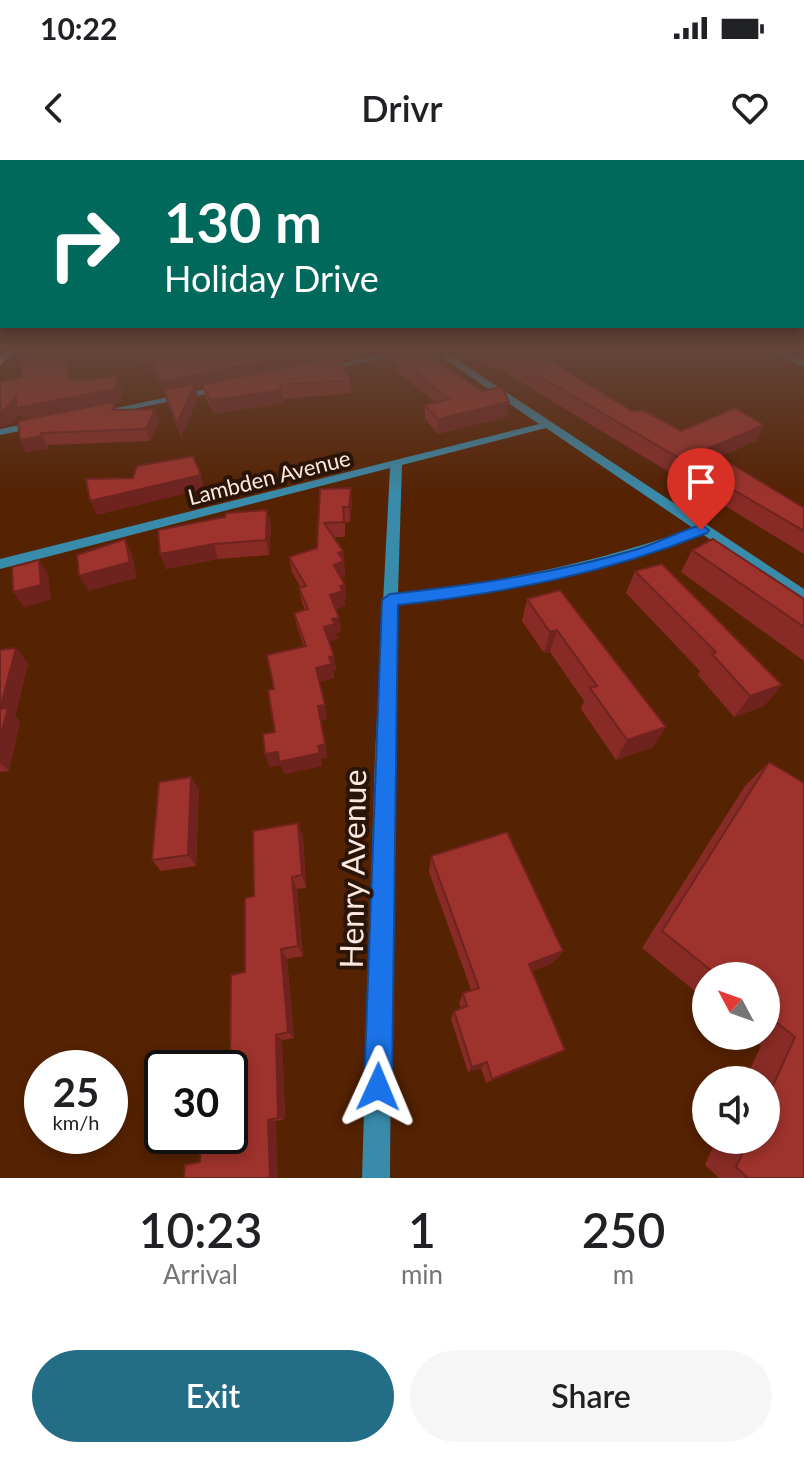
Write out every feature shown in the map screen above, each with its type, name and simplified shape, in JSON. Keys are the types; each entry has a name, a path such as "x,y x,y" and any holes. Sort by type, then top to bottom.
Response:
{"street":[{"path":"91,414 161,401"},
{"path":"510,401 804,596"},
{"path":"0,432 45,423"},
{"name":"Lambden Avenue","path":"0,564 546,425"},
{"name":"Henry Avenue","path":"376,1178 396,465"},
{"path":"390,600 491,589 572,571 646,552 701,530"}],"building":[{"path":"0,401 13,401 5,410 0,411"},
{"path":"16,401 55,401 16,408"},
{"path":"168,401 187,401 177,423"},
{"path":"443,401 509,402 438,419 425,405"},
{"path":"581,401 615,401 632,411 643,410 681,431 735,408 764,425 707,449 804,508 804,531"},
{"path":"114,402 113,410 155,409 146,429 41,433 42,436 20,440 18,421"},
{"path":"193,456 201,475 90,501 86,479 133,478 137,466"},
{"path":"351,488 349,507 343,507 344,522 324,523 343,551 338,553 344,561 334,565 345,585 340,586 343,591 330,595 339,618 332,619 335,624 324,627 334,656 329,657 332,664 316,668 325,705 318,706 325,744 318,746 320,753 279,762 278,752 265,754 263,734 275,732 268,690 274,689 267,655 306,646 294,613 308,609 299,588 306,586 289,557 317,548 320,489"},
{"path":"267,510 266,540 214,544 160,554 158,530 225,517 226,513"},
{"path":"125,539 130,562 79,576 77,555"},
{"path":"713,539 804,599 804,627 692,550"},
{"path":"39,560 41,585 13,592 12,567"},
{"path":"662,564 782,685 750,696 712,654 716,652 635,571"},
{"path":"560,590 666,727 627,740 590,688 597,686 557,630 550,632 527,599"},
{"path":"16,648 0,709 0,650"},
{"path":"8,708 0,738 0,709"},
{"path":"769,762 804,783 804,1178 748,1178 736,1167 742,1154 780,1154 780,1070 795,1037 780,1025 780,962 701,962 662,931"},
{"path":"191,777 188,855 152,860 159,782"},
{"path":"298,823 302,875 292,877 298,946 281,949 288,1032 276,1035 278,1118 268,1120 270,1178 184,1178 185,1165 200,1162 200,1154 248,1154 248,1050 230,1050 231,975 245,972 245,898 254,896 253,831"},
{"path":"507,832 563,951 529,964 565,1050 492,1079 487,1062 472,1067 454,1011 467,1006 463,993 479,988 431,856"}],"route":[{"path":"378,1087 390,600 491,589 572,571 646,552 701,530"}]}
